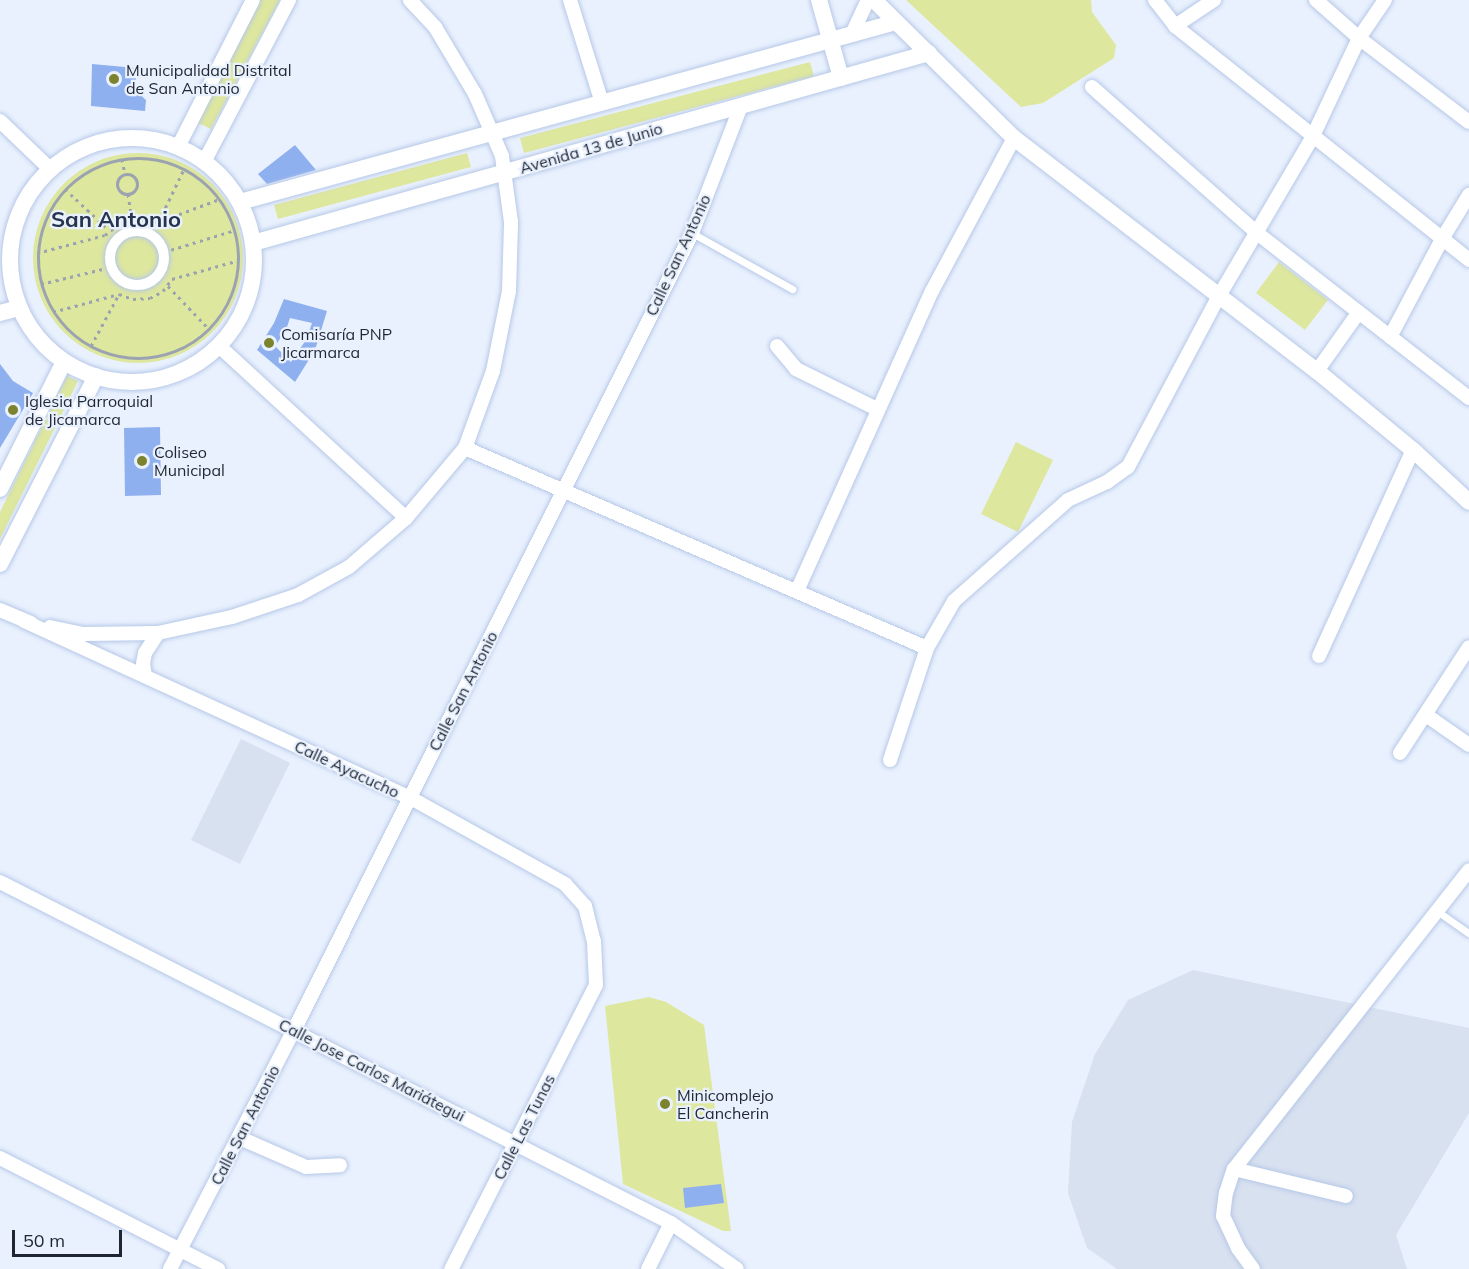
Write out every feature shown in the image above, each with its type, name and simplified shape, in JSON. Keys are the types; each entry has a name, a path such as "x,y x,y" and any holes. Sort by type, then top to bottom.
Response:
{"street":[{"path":"178,147 253,0"},
{"path":"204,162 289,0"},
{"path":"0,610 24,621 83,634 158,633 232,617 298,595 349,567 406,518 465,448 493,371 509,291 511,222 502,156 475,94 435,27 410,0"},
{"path":"570,0 603,103"},
{"path":"819,0 841,78"},
{"path":"852,34 868,0"},
{"path":"874,0 1014,138 1317,371 1467,496"},
{"path":"1155,0 1175,26 1312,138 1469,260"},
{"path":"1175,26 1214,0"},
{"path":"1316,0 1359,38 1469,122"},
{"path":"890,760 927,648 954,601 1068,500 1107,482 1128,468 1219,296 1312,138 1359,38 1385,0"},
{"path":"240,202 896,22"},
{"name":"Avenida 13 de Junio","path":"253,243 929,53"},
{"path":"1092,87 1257,233 1469,398"},
{"name":"Calle San Antonio","path":"170,1269 240,1138 692,233 741,106"},
{"path":"0,121 50,169"},
{"path":"797,591 932,291 1014,138"},
{"path":"115,140 151,140 178,147 204,162 228,184 240,202 253,243 254,271 248,298 236,324 219,346 198,363 174,375 148,381 122,382 96,376 64,362 37,338 19,308 5,276 17,217 30,191 50,169 72,153 97,143 115,140"},
{"path":"1390,337 1442,239 1469,195"},
{"path":"134,231 149,233 156,238 164,252 163,268 159,275 145,284 128,284 121,280 111,267 110,259 114,243 119,237 134,231"},
{"path":"0,313 19,308"},
{"path":"1317,371 1359,312"},
{"path":"219,346 406,518"},
{"path":"777,346 796,369 877,409"},
{"path":"0,489 64,362"},
{"path":"0,564 96,376"},
{"path":"465,448 927,648"},
{"path":"1319,656 1413,450"},
{"name":"Calle Ayacucho","path":"24,621 409,797 565,884 585,906 594,941 596,985"},
{"path":"145,676 142,664 145,653 158,633"},
{"path":"1400,753 1469,647"},
{"path":"1426,715 1469,745"},
{"path":"1253,1269 1238,1248 1223,1216 1226,1193 1234,1169 1469,870"},
{"name":"Calle Jose Carlos Mariátegui","path":"0,882 671,1223 737,1269"},
{"name":"Calle Las Tunas","path":"451,1269 596,985"},
{"path":"240,1138 306,1167 340,1165"},
{"path":"0,1158 218,1269"},
{"path":"1234,1169 1346,1196"},
{"path":"648,1269 671,1223"}],"lane":[{"path":"692,233 792,289"},
{"path":"1437,911 1469,933"}],"path":[{"path":"143,158 164,161 184,169 204,182 220,200 235,230 239,260 230,298 209,329 189,345 165,354 140,358 115,355 91,346 76,337 53,312 41,284 37,254 45,219 65,189 82,175 100,165 122,159 143,158"},
{"path":"122,159 125,174"},
{"path":"158,222 184,169"},
{"path":"125,174 132,175 138,184 135,191 128,194 121,193 116,184 125,174"},
{"path":"65,189 109,231"},
{"path":"128,194 132,219"},
{"path":"37,254 105,235 132,219 158,222 220,200"},
{"path":"164,252 235,230"},
{"path":"53,312 119,294 141,300 158,295 172,279 239,260"},
{"path":"41,284 111,267"},
{"path":"168,286 209,329"},
{"path":"91,346 119,294"}],"shaded area":[{"path":"241,739 290,763 240,864 191,840"},
{"path":"1193,970 1469,1028 1469,1113 1396,1235 1407,1269 1117,1269 1087,1248 1068,1193 1072,1122 1095,1054 1128,1000"}],"green space":[{"path":"259,0 280,0 211,129 194,121"},
{"path":"906,0 1091,0 1092,12 1116,45 1114,58 1043,103 1021,107"},
{"path":"810,62 814,76 524,153 520,138"},
{"path":"128,153 148,153 169,157 188,165 197,170 219,191 231,208 239,227 243,258 239,289 231,308 226,317 205,339 188,351 169,359 148,363 128,363 107,359 79,346 50,317 37,289 33,268 33,248 37,227 50,199 79,170 107,157"},
{"path":"467,153 471,167 278,219 274,205"},
{"path":"1279,262 1328,300 1305,330 1256,293"},
{"path":"67,376 78,381 0,539 0,512"},
{"path":"1016,442 1053,460 1018,532 981,514"},
{"name":"Minicomplejo El Cancherin","path":"649,997 666,1002 704,1025 731,1231 723,1231 623,1184 605,1006"}],"building":[{"name":"Municipalidad Distrital de San Antonio","path":"92,64 136,68 136,91 146,100 145,111 91,106"},
{"path":"295,145 316,170 267,184 258,174"},
{"name":"Comisaría PNP Jicarmarca","path":"284,299 327,311 315,350 295,382 257,350 274,323","holes":["290,318 312,323 306,340 291,362 275,346 286,330"]},
{"path":"0,364 13,381 33,393 0,448"},
{"name":"Coliseo Municipal","path":"160,427 161,495 125,496 124,428"},
{"path":"721,1184 724,1203 685,1208 683,1188"}],"place":[{"name":"Municipalidad Distrital de San Antonio","path":"114,79"},
{"name":"Comisaría PNP Jicarmarca","path":"269,343"},
{"name":"Iglesia Parroquial de Jicamarca","path":"13,410"},
{"name":"Coliseo Municipal","path":"142,461"},
{"name":"Minicomplejo El Cancherin","path":"665,1104"}],"district":[{"name":"San Antonio","path":"116,220"}]}
